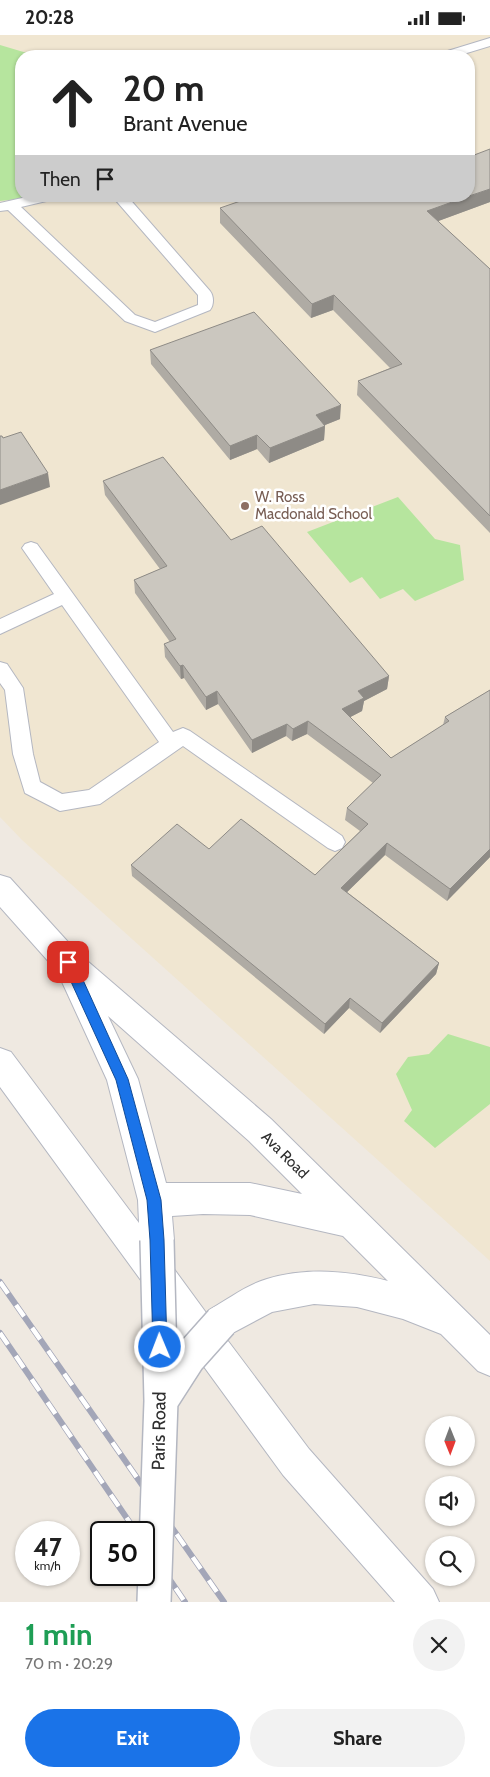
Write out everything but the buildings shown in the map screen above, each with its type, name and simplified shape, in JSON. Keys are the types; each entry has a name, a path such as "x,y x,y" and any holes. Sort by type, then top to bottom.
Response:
{"main road":[{"path":"0,887 68,962"},
{"name":"Paris Road","path":"68,962 122,1079 154,1200 157,1240 161,1401 154,1602"},
{"name":"Ava Road","path":"68,962 260,1130 456,1323 490,1359"},
{"path":"0,1062 296,1462 420,1602"},
{"path":"154,1200 250,1199 354,1223"},
{"path":"161,1401 188,1359 221,1322 268,1296 314,1287 357,1290 403,1301 456,1323"}],"lane":[{"path":"464,50 490,42"},
{"path":"5,206 23,202"},
{"path":"5,206 130,318 155,327 204,307 205,294 124,202"},
{"path":"31,548 171,744"},
{"path":"0,627 65,596"},
{"path":"0,669 14,688 23,753 32,787 60,803 93,798 183,736 335,842"}],"shaded area":[{"name":"W. Ross Macdonald School","path":"0,35 490,35 490,1261 22,840 0,817"}],"green space":[{"path":"0,45 17,50 15,50 15,199 0,201"},
{"path":"398,497 435,539 460,545 464,580 415,601 403,589 380,599 362,577 350,583 307,532"},
{"path":"448,1034 490,1047 490,1104 435,1148 404,1121 412,1110 396,1074 408,1057 429,1054"}],"railway":[{"path":"0,1282 224,1602"},
{"path":"0,1333 129,1521"},
{"path":"155,1558 185,1602"}],"place":[{"name":"W. Ross Macdonald School","path":"245,506"}],"route":[{"path":"68,962 122,1079 154,1200 160,1347"}]}
